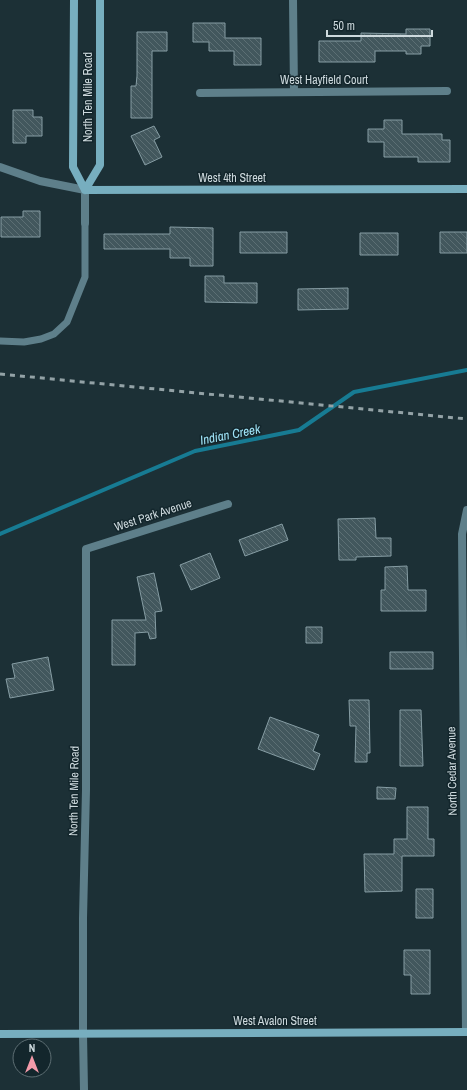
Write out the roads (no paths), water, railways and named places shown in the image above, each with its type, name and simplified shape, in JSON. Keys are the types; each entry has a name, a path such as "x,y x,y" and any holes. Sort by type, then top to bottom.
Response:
{"main road":[{"name":"North Ten Mile Road","path":"74,0 73,167 85,190"},
{"name":"North Ten Mile Road","path":"85,190 100,165 100,0"},
{"name":"West 4th Street","path":"85,190 467,189"},
{"name":"West Avalon Street","path":"0,1034 467,1033"}],"street":[{"path":"293,0 294,92"},
{"name":"West Hayfield Court","path":"200,93 447,91"},
{"name":"West 4th Street","path":"0,167 40,181 85,190"},
{"name":"North Ten Mile Road","path":"85,190 85,223"},
{"name":"West Park Avenue","path":"86,549 228,504"},
{"name":"North Cedar Avenue","path":"467,510 462,534 466,806 467,1033"},
{"name":"North Ten Mile Road","path":"84,1090 83,918 86,790 86,549"}],"lane":[{"path":"0,341 24,342 41,338 54,334 67,322 85,276 85,223"}],"waterway":[{"name":"Indian Creek","path":"0,534 195,451 299,430 354,392 467,370"}],"railway":[{"path":"0,374 467,419"}]}
